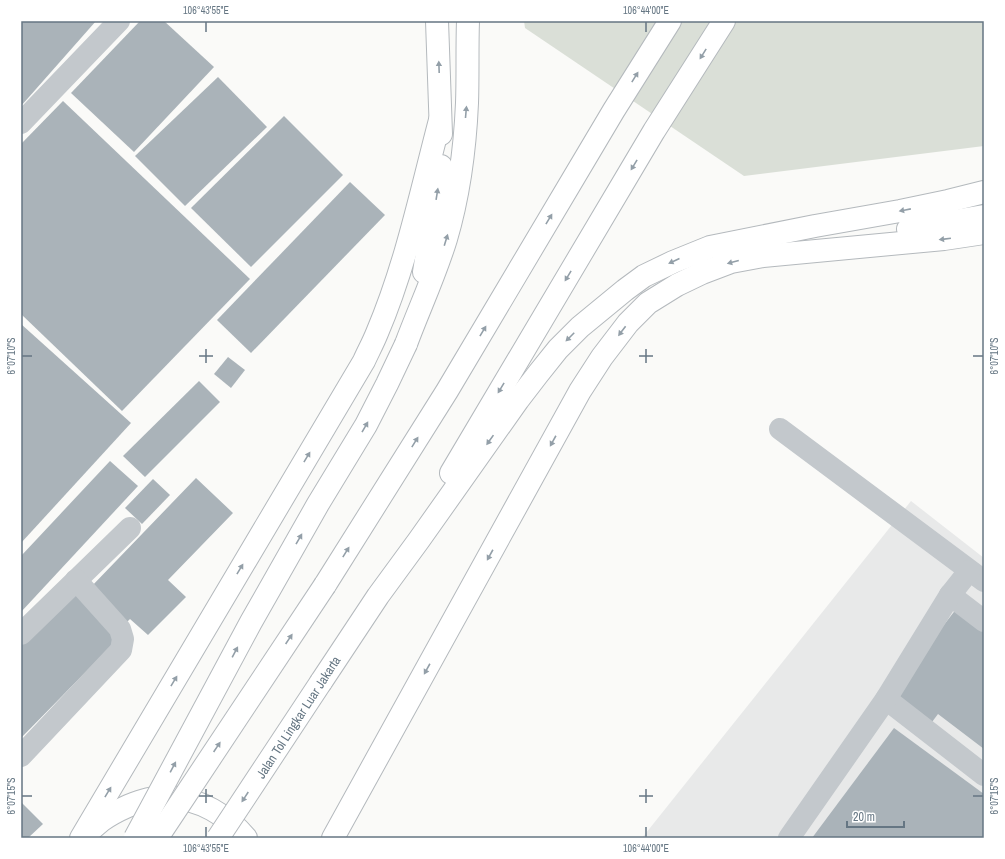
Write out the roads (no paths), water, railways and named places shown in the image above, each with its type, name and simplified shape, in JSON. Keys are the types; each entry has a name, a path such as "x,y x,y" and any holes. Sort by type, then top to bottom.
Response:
{"main road":[{"path":"417,315 442,161 437,21"},
{"path":"135,838 251,622 318,504 366,425 406,344 437,267 447,237 456,199 462,164 467,103 468,21"},
{"path":"157,838 325,585 447,391 614,110 670,21"},
{"path":"378,596 654,131 724,21"},
{"path":"81,838 364,361 377,334 400,271 440,120"},
{"path":"378,596 518,400 558,349 599,310 644,276 710,247 900,211 984,192"},
{"path":"710,247 866,236 984,216"},
{"path":"333,838 580,391 602,357 628,323 648,303 683,282 731,262 763,256 944,239 984,233"},
{"name":"Jalan Tol Lingkar Luar Jakarta","path":"218,838 378,596"},
{"path":"81,838 102,820 125,807 153,798 169,797 200,804 214,810 239,829 246,838"}],"lane":[{"path":"21,123 119,21"},
{"path":"780,429 977,576 950,595 886,699 789,838"},
{"path":"21,634 130,528"},
{"path":"21,756 121,650 123,639 120,629 76,580"},
{"path":"950,595 984,621"},
{"path":"886,699 984,775"}]}
